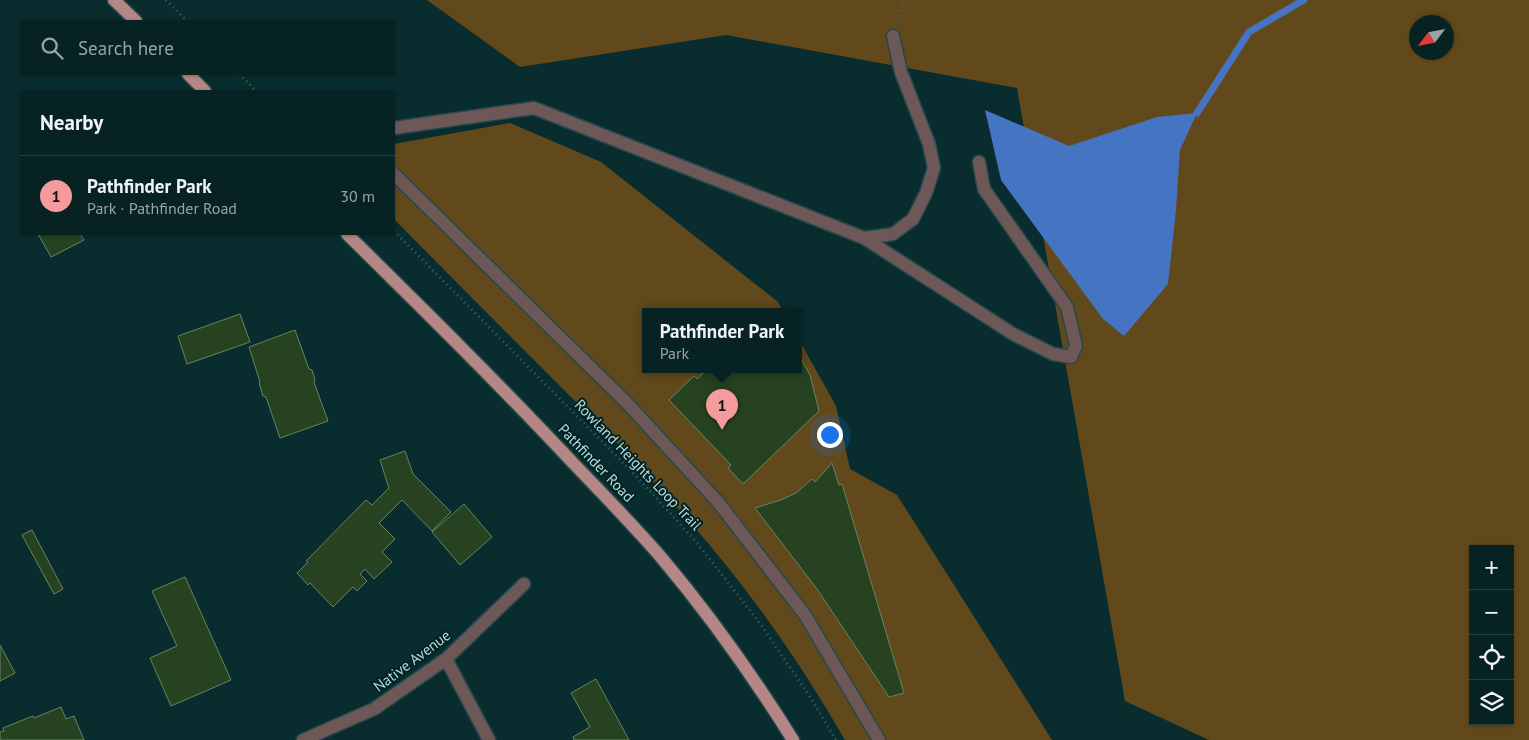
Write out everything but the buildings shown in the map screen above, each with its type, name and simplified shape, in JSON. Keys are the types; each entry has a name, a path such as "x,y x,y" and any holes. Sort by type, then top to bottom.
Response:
{"main road":[{"path":"114,0 135,20"},
{"path":"189,75 204,90"},
{"name":"Pathfinder Road","path":"348,235 538,426 632,525 677,576 752,678 793,740"}],"street":[{"path":"864,238 893,234 913,219 926,193 934,168 929,144 900,72 894,36"},
{"path":"395,128 534,108 864,238 1013,334 1053,354 1071,357 1076,346 1067,307 984,189 978,162"},
{"path":"395,175 627,402 718,502 805,616 879,740"},
{"name":"Native Avenue","path":"303,740 374,709 446,659 524,584"},
{"path":"446,659 489,740"}],"path":[{"path":"166,0 186,20"},
{"path":"240,75 255,90"},
{"name":"Rowland Heights Loop Trail","path":"395,232 640,480 697,543 759,622 810,697 836,740"}],"shaded area":[{"path":"427,0 1529,0 1529,740 1209,740 1125,701 1017,88 726,35 520,67"},
{"path":"510,123 601,162 778,302 781,308 642,308 642,373 802,373 802,345 836,406 850,469 897,495 1052,740 845,740 810,682 772,625 731,571 672,502 627,453 395,220 395,144"}],"water":[{"path":"985,110 1069,146 1157,117 1197,113 1180,150 1168,284 1124,336 1103,319 1001,180"}],"waterway":[{"path":"1197,113 1249,32 1304,0"}],"place":[{"name":"Pathfinder Park","path":"722,430"}]}
